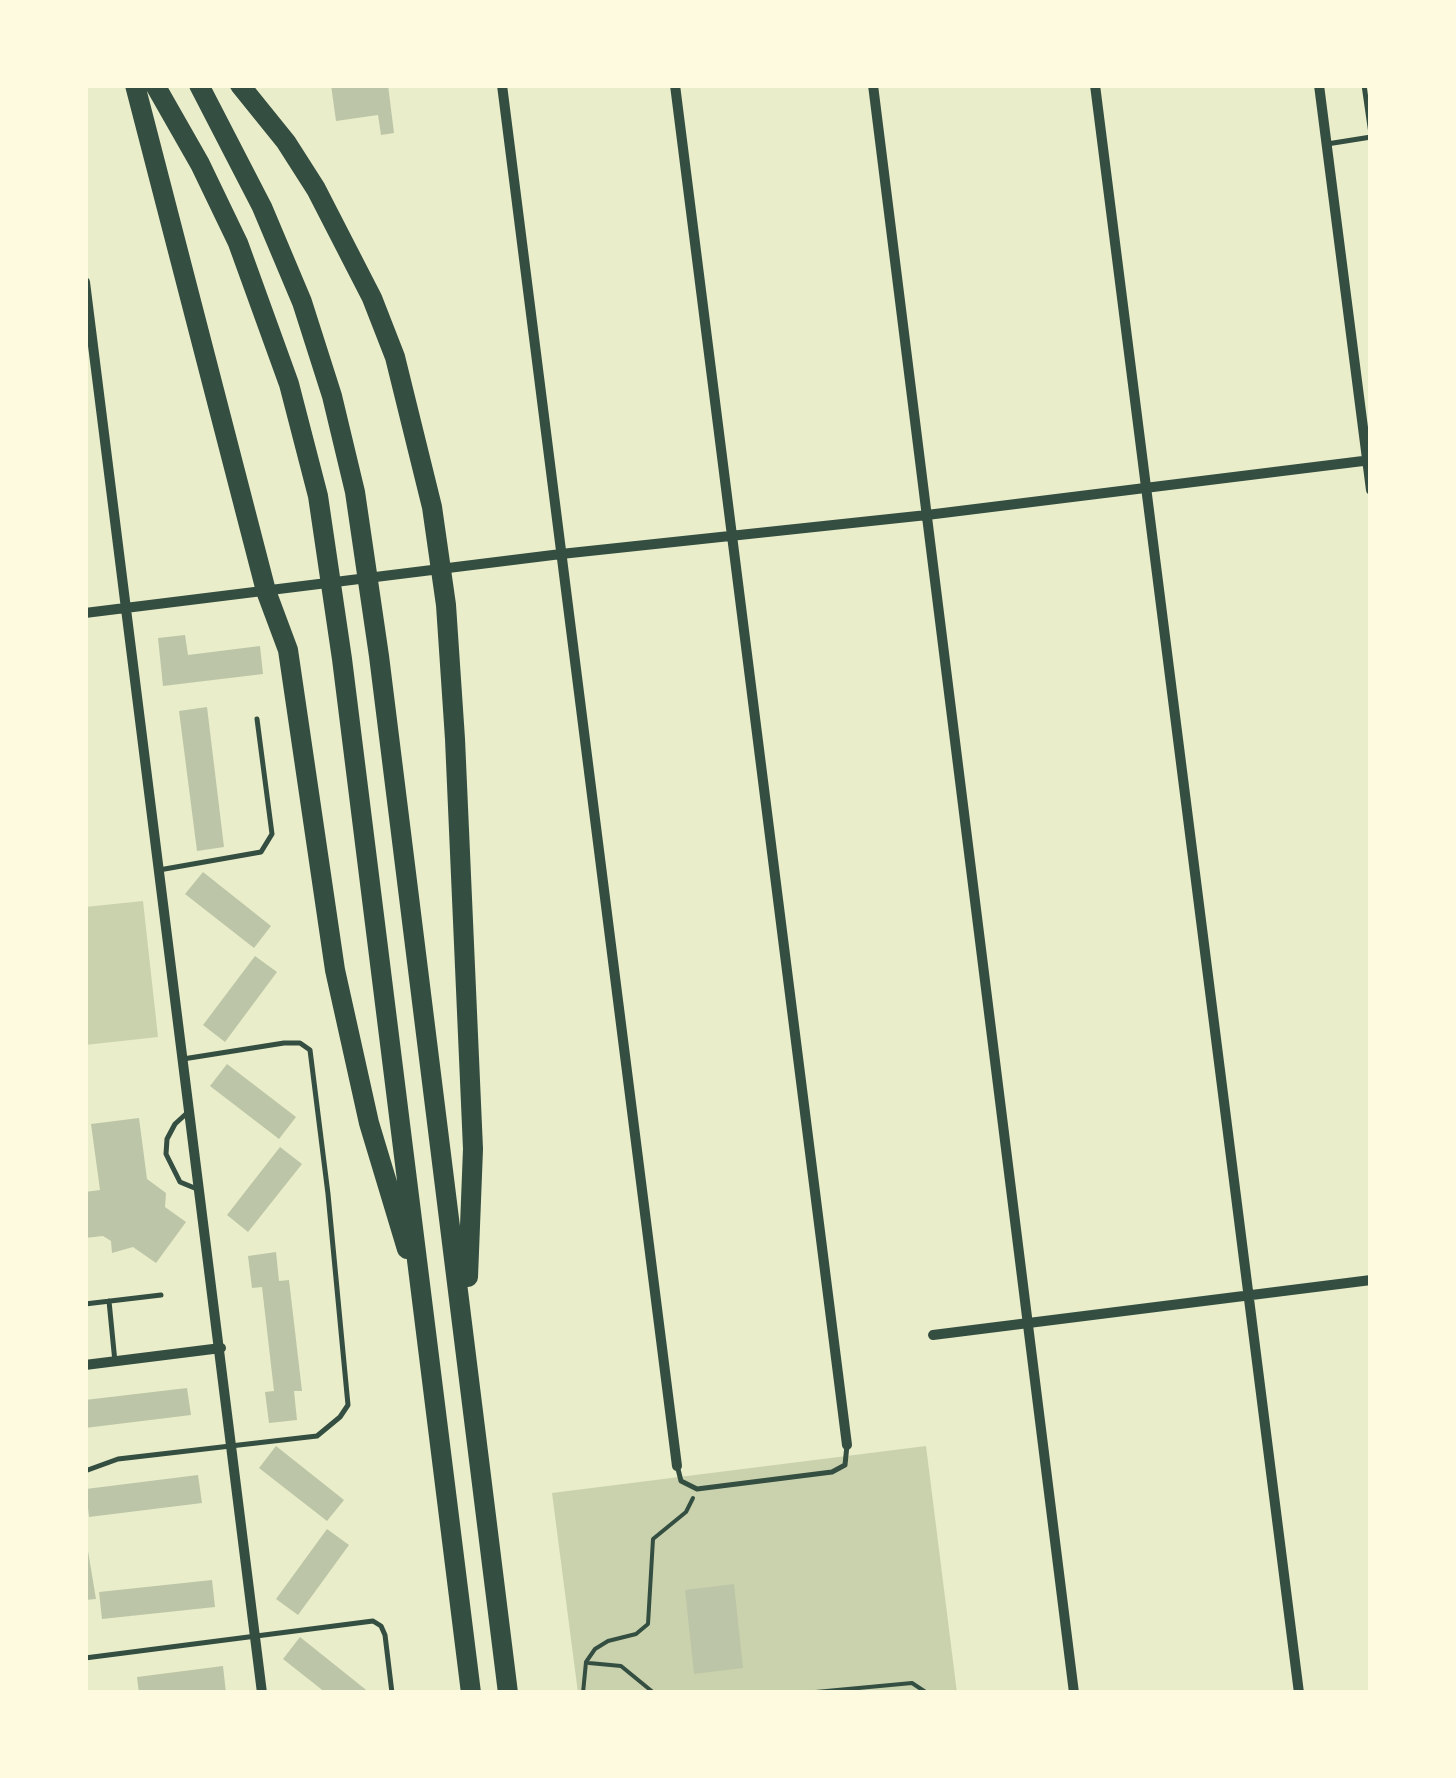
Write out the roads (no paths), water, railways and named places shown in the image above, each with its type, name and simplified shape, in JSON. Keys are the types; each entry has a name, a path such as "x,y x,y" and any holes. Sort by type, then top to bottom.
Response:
{"highway":[{"path":"134,85 266,591 288,650 325,910 351,1046 368,1124 423,1303"},
{"path":"155,85 200,164 244,258 289,384 318,496 342,659 471,1693"},
{"path":"199,85 262,207 302,302 332,396 355,492 379,656 508,1693"},
{"path":"240,85 286,142 316,189 372,298 395,356 432,507 452,694 474,1149 465,1334"}],"street":[{"path":"502,85 677,1466"},
{"path":"674,85 846,1445"},
{"path":"874,85 1074,1693"},
{"path":"1095,85 1299,1693"},
{"path":"1319,85 1371,490"},
{"path":"85,282 262,1693"},
{"path":"85,613 1369,461"},
{"path":"933,1334 1371,1280"},
{"path":"85,1366 220,1348"}],"lane":[{"path":"1327,144 1371,135 1364,85"},
{"path":"159,870 261,852 272,834 257,719"},
{"path":"85,1471 118,1460 317,1436 340,1418 348,1405 310,1050 300,1043 284,1043 183,1059"},
{"path":"190,1111 175,1124 166,1154 180,1182 200,1190"},
{"path":"85,1304 161,1296"},
{"path":"109,1302 115,1362"},
{"path":"677,1466 681,1481 696,1490 832,1472 845,1465 846,1445"},
{"path":"85,1658 373,1620 382,1626 385,1635 392,1693"}]}
